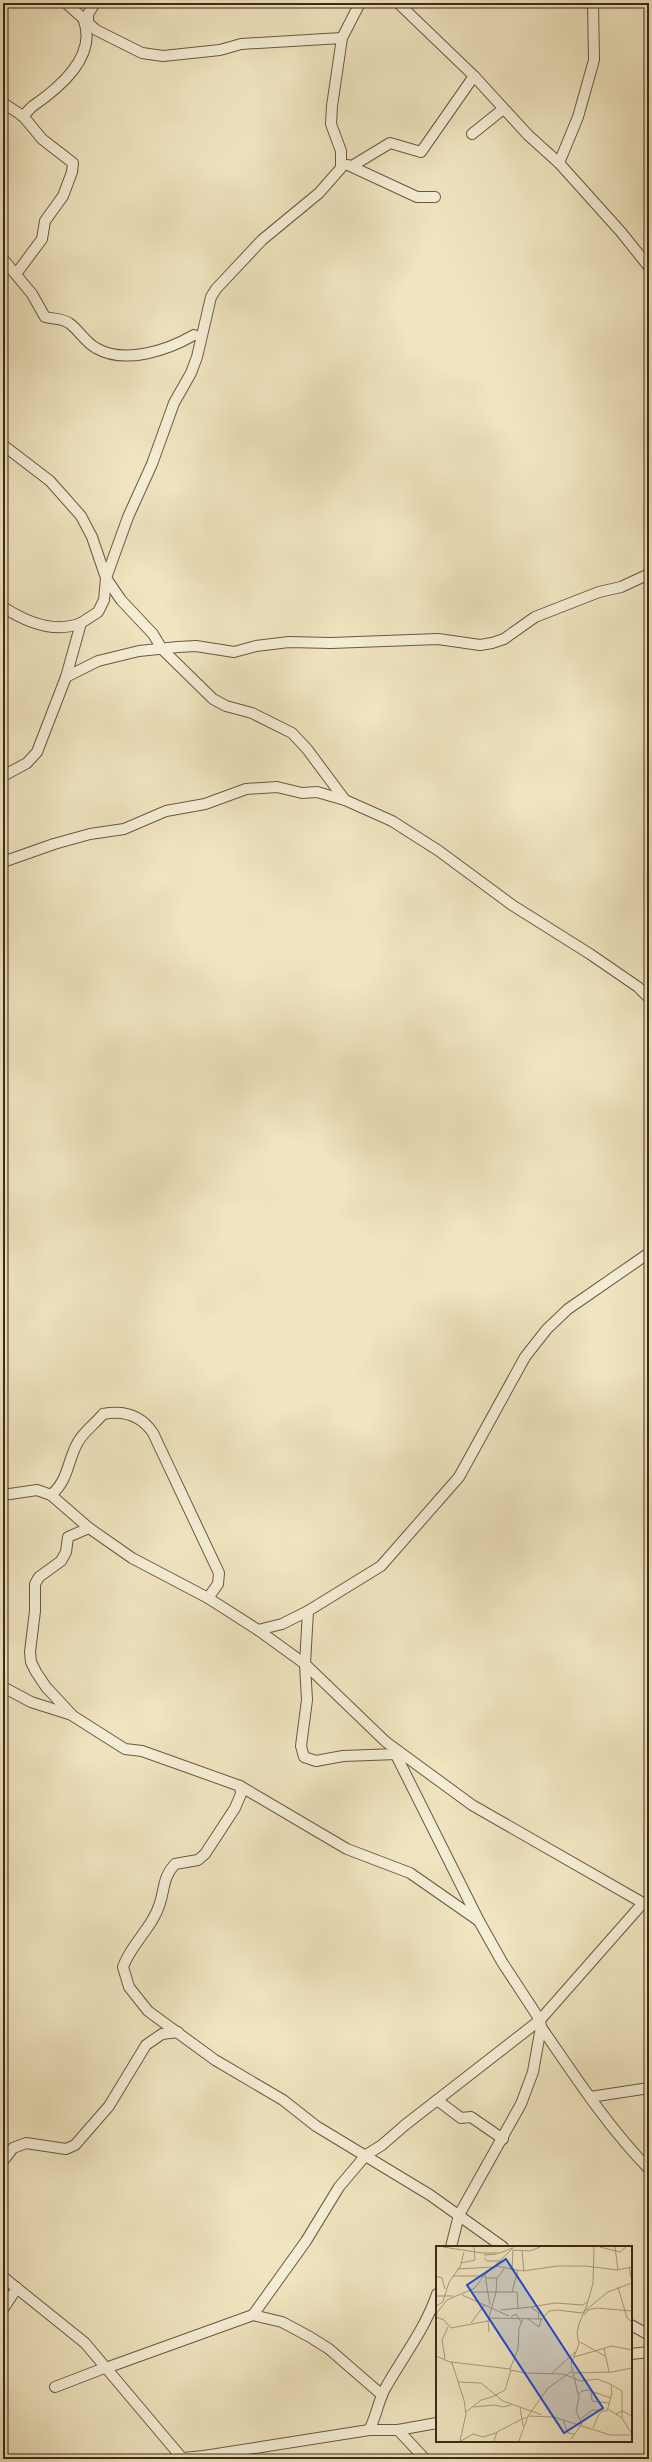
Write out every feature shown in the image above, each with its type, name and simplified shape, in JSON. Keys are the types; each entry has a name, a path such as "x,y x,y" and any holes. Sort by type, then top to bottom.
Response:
{"street":[{"path":"66,3 84,21 96,30 142,53 163,56 220,50 241,44 342,38"},
{"path":"84,21 88,21 88,14 95,3"},
{"path":"360,3 342,38 331,115 332,130 348,165 417,197 435,198"},
{"path":"398,3 474,76 528,135 559,163 621,232 649,267"},
{"path":"559,163 578,117 594,60 593,3"},
{"path":"22,116 71,73 85,47 87,29 84,21"},
{"path":"3,607 24,620 41,626 75,626 98,612 104,600 106,578 128,517 152,464 174,404 191,373 211,297 216,289 262,240 319,193 336,174 348,165 390,143 421,152 454,102 474,76"},
{"path":"3,103 22,116 42,140 68,158 72,163 73,169 63,196 45,221 42,239 31,257 16,274"},
{"path":"472,134 502,110 501,106"},
{"path":"3,259 32,294 45,316 68,323 96,349 107,353 133,355 169,347 194,335"},
{"path":"3,445 50,481 81,516 92,537 106,578 128,610 153,634 162,649 213,699 226,706 252,713 292,733 307,749 345,800"},
{"path":"66,677 98,661 139,651 196,646 234,652 256,646 289,642 331,643 415,639 438,639 480,645 504,639 535,617 599,592 621,587 649,574"},
{"path":"3,776 27,763 37,752 66,677 82,623"},
{"path":"3,862 75,838 124,829 166,811 205,804 246,789 277,786 302,793 317,792 345,800 392,821 439,851 489,889 638,987 649,998"},
{"path":"258,1630 282,1624 308,1611 368,1575 395,1552 459,1477 525,1357 547,1329 568,1309 649,1252"},
{"path":"51,1495 58,1489 67,1475 78,1442 103,1414 122,1413 140,1418 153,1433 218,1573 218,1584 208,1598"},
{"path":"3,1495 37,1490 51,1495 89,1528 132,1558 208,1598 258,1630 305,1664 386,1742 397,1754 479,1921 502,1962 590,2097 618,2135 649,2169"},
{"path":"73,1716 46,1687 31,1662 31,1640 35,1610 34,1590 39,1577 61,1561 66,1552 68,1537 89,1528"},
{"path":"308,1611 305,1664 307,1700 301,1746 304,1757 316,1761 343,1756 397,1754"},
{"path":"3,1687 31,1702 73,1716 125,1749 142,1751 240,1786 347,1849 410,1874 479,1921"},
{"path":"253,2315 306,2241 339,2187 366,2155 382,2145 436,2100 541,2023 646,1902 472,1805 386,1742"},
{"path":"240,1786 241,1794 235,1808 205,1854 198,1860 175,1864 170,1870 162,1887 160,1902 155,1913 123,1967 124,1975 135,1996 148,2011 215,2060 283,2100 316,2126 366,2155 459,2215 502,2246"},
{"path":"451,2246 459,2215 503,2139 521,2104 533,2072 541,2023"},
{"path":"3,2161 13,2148 26,2143 66,2149 75,2145 108,2106 146,2045 162,2034 178,2032"},
{"path":"590,2097 649,2088"},
{"path":"436,2100 461,2118 471,2117 503,2139"},
{"path":"3,2278 79,2338 106,2367 177,2458 206,2458 369,2430 398,2430 436,2423"},
{"path":"3,2309 17,2288"},
{"path":"369,2430 374,2422 382,2395 416,2340 436,2296"},
{"path":"56,2387 106,2367 253,2315 282,2322 310,2336 329,2348 382,2395"},
{"path":"632,2326 649,2335"},
{"path":"632,2354 649,2352"},
{"path":"398,2430 425,2459"}]}
